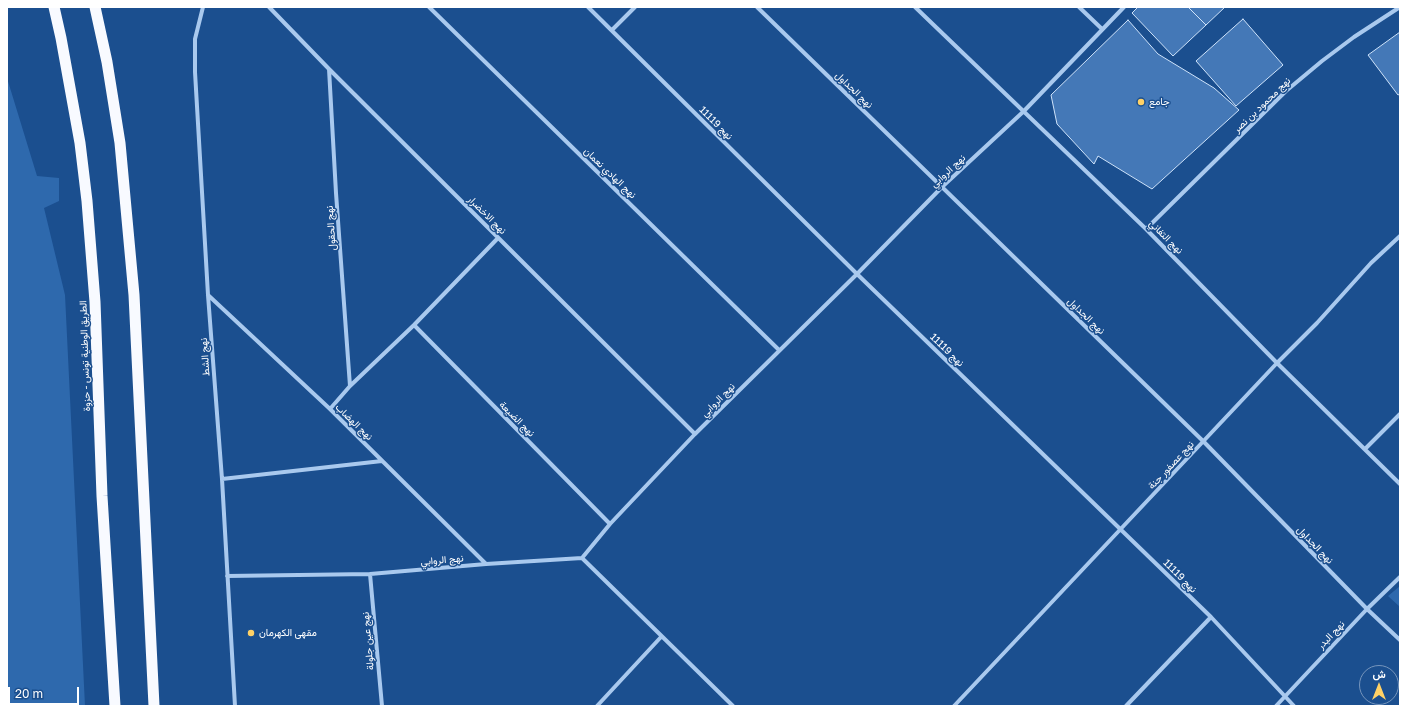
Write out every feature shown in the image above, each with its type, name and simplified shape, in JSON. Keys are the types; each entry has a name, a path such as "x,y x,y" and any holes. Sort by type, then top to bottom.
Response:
{"highway":[{"name":"الطريق الوطنية تونس - حزوة","path":"54,7 62,38 80,143 95,302 102,496 115,706"},
{"path":"95,7 107,62 120,143 134,294 154,706"}],"street":[{"name":"نهج الشط","path":"204,7 195,39 194,58 208,294 222,479 235,706"},
{"name":"نهج الاخضرار","path":"269,7 329,69 696,434"},
{"name":"نهج الهادي نعمان","path":"429,7 779,350"},
{"name":"نهج 11119","path":"588,7 857,274 1211,617 1294,706"},
{"path":"612,30 635,7"},
{"name":"نهج الجداول","path":"757,7 1204,442 1367,609 1400,640"},
{"name":"نهج التفاني","path":"915,7 1146,229 1400,484"},
{"path":"1079,7 1102,29"},
{"name":"نهج الروابي","path":"227,576 370,574 486,564 582,558 610,524 696,434 942,187 1024,112 1124,7"},
{"name":"نهج محمود بن نصر","path":"1146,229 1286,91 1354,37 1400,7"},
{"name":"نهج الحقول","path":"329,69 350,386"},
{"name":"نهج عصفور جنة","path":"954,706 1317,323 1371,263 1400,236"},
{"path":"330,410 350,386 414,325 498,238"},
{"name":"نهج الهضاب","path":"208,294 330,410 486,564"},
{"name":"نهج الضيعة","path":"414,325 610,524"},
{"path":"1365,449 1400,414"},
{"path":"222,479 382,461"},
{"path":"582,558 733,706"},
{"name":"نهج عين جلولة","path":"370,574 382,706"},
{"name":"نهج البدر","path":"1276,706 1367,609 1400,577"},
{"path":"1126,706 1211,617"},
{"path":"597,706 661,637"}],"shaded area":[{"path":"7,78 37,176 59,178 59,201 44,208 65,295 85,706 7,706"},
{"path":"1400,586 1400,607 1388,596"}],"building":[{"path":"1138,7 1188,7 1206,25 1173,56 1132,13"},
{"path":"1188,7 1225,7 1206,25"},
{"path":"1243,19 1283,65 1236,106 1196,61"},
{"name":"جامع","path":"1128,20 1158,54 1214,88 1239,110 1152,189 1098,156 1094,164 1057,124 1051,95"},
{"path":"1400,32 1400,94 1398,95 1368,55"}],"place":[{"name":"جامع","path":"1141,102"},
{"name":"مقهى الكهرمان","path":"251,633"}]}
